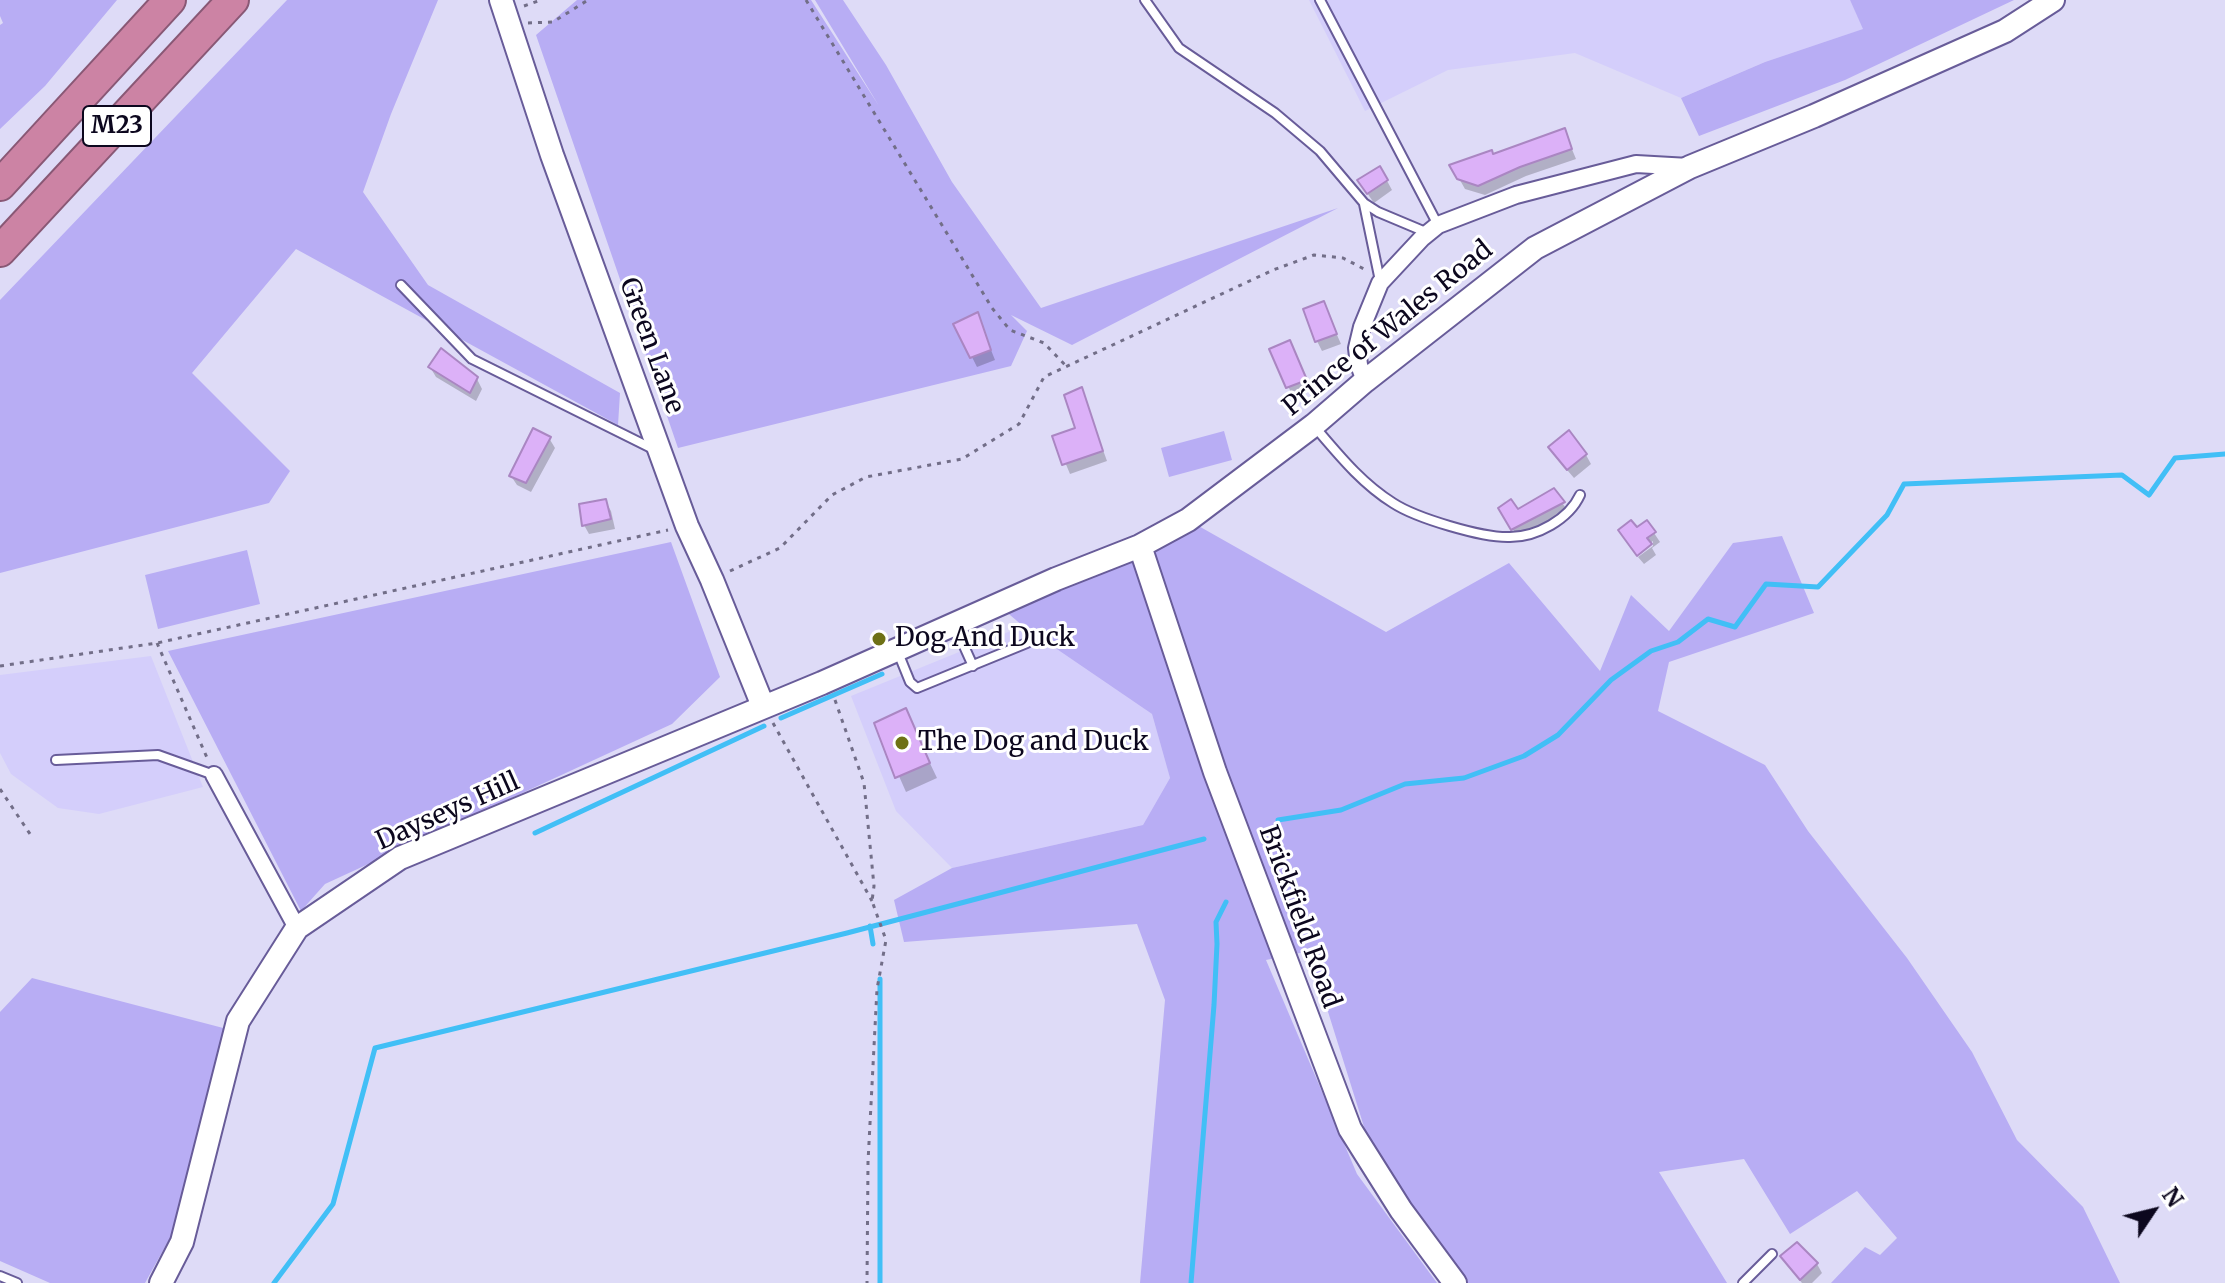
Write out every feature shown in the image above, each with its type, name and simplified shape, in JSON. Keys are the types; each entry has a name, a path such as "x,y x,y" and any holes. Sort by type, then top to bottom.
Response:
{"highway":[{"name":"M23","path":"0,185 170,0"},
{"name":"M23","path":"0,251 233,0"}],"street":[{"name":"Green Lane","path":"501,0 552,155 687,526 764,706"},
{"name":"Prince of Wales Road","path":"764,706 1056,579 1140,546 1188,520 1314,425 1365,381 1535,248 1690,167 2005,31 2053,0"},
{"path":"1365,381 1357,348 1380,283 1433,229 1516,195 1636,164 1690,167"},
{"name":"Brickfield Road","path":"1140,546 1215,772 1350,1129 1401,1210 1455,1283"},
{"name":"Dayseys Hill","path":"161,1283 182,1242 238,1021 297,928 400,858 764,706"},
{"path":"214,775 297,928"}],"lane":[{"path":"1145,0 1179,48 1275,113 1320,151 1364,203 1378,212 1433,229"},
{"path":"1320,0 1433,229"},
{"path":"1364,203 1380,283"},
{"path":"401,285 472,359 661,453"},
{"path":"1314,425 1362,480 1392,503 1452,527 1511,538 1562,520 1574,509 1580,495"},
{"path":"954,623 973,666"},
{"path":"897,649 910,682 917,688 1027,643"},
{"path":"56,760 158,755 214,775"},
{"path":"1743,1283 1772,1254"},
{"path":"0,1276 17,1283"}],"path":[{"path":"509,22 553,22 588,0"},
{"path":"806,0 992,308 1010,330 1044,343 1068,368"},
{"path":"712,580 780,548 832,495 866,477 962,459 1019,424 1044,377 1273,270 1314,255 1343,258 1373,274 1380,283"},
{"path":"0,666 157,643 687,526"},
{"path":"157,643 214,775"},
{"path":"835,699 864,783 874,886 872,901"},
{"path":"764,706 872,901 886,940 877,989 868,1162 867,1283"},
{"path":"0,789 32,837"}],"shaded area":[{"path":"0,0 117,0 45,86 0,129 0,25 3,23"},
{"path":"287,0 438,0 363,192 428,285 620,393 618,425 296,249 192,373 290,471 269,503 0,573 0,300"},
{"path":"577,0 811,0 879,106 815,0 843,0 886,65 952,182 1041,308 1338,208 1072,345 1011,315 1027,331 1011,366 678,448 536,35"},
{"path":"1309,0 1850,0 1864,29 1765,62 1681,98 1575,53 1448,70 1365,111"},
{"path":"1850,0 2014,0 1845,80 1699,136 1681,98 1765,62 1863,29"},
{"path":"1224,431 1232,460 1169,477 1161,448"},
{"path":"1188,520 1386,632 1509,563 1600,671 1631,595 1669,631 1733,543 1782,536 1814,613 1669,662 1658,711 1765,765 1808,831 1907,958 1972,1052 2017,1140 2083,1207 2120,1283 1831,1283 1865,1247 1880,1255 1897,1238 1857,1191 1790,1234 1744,1159 1659,1172 1727,1283 1455,1283 1350,1129 1365,1130 1309,951 1266,960 1357,1174 1437,1283 1140,1283 1165,1000 1137,924 904,942 894,900 952,868 1143,825 1170,778 1152,714 1023,626 997,604"},
{"path":"671,542 720,677 672,724 325,884 301,911 168,651"},
{"path":"247,550 260,604 158,629 145,575"},
{"path":"1023,626 1152,714 1170,778 1143,825 952,868 896,811 851,696"},
{"path":"151,656 203,787 99,814 58,808 11,774 0,753 0,675"},
{"path":"32,978 227,1029 171,1236 145,1283 50,1283 0,1261 0,1012"}],"building":[{"path":"1565,128 1572,149 1478,186 1457,179 1449,165 1492,150 1493,154"},
{"path":"1380,166 1388,180 1367,194 1357,180"},
{"path":"1324,301 1337,334 1315,342 1303,309"},
{"path":"978,312 991,350 970,358 953,324"},
{"path":"1290,340 1307,380 1286,388 1269,349"},
{"path":"441,348 478,377 470,393 428,367"},
{"path":"1082,387 1103,451 1062,465 1052,436 1075,428 1064,395"},
{"path":"533,428 551,437 526,483 509,476"},
{"path":"1569,430 1587,454 1567,470 1548,447"},
{"path":"1554,488 1565,502 1511,530 1498,508 1511,499 1518,509"},
{"path":"606,499 611,519 582,526 579,504"},
{"path":"1631,520 1637,527 1647,520 1656,532 1647,538 1652,544 1637,556 1618,530"},
{"name":"The Dog and Duck","path":"906,708 930,763 895,778 874,723"},
{"path":"1797,1242 1818,1263 1800,1280 1780,1256"}],"waterway":[{"path":"1278,820 1341,810 1405,784 1464,778 1524,756 1558,735 1611,680 1651,651 1678,642 1708,619 1735,627 1766,584 1818,587 1887,515 1904,484 2122,475 2149,495 2175,458 2225,454"},
{"path":"781,718 882,674"},
{"path":"535,833 764,726"},
{"path":"274,1283 333,1204 375,1048 847,933 1204,839"},
{"path":"1191,1283 1214,1005 1216,922 1226,902"},
{"path":"870,926 873,944"},
{"path":"880,979 880,1283"}],"place":[{"name":"Dog And Duck","path":"879,639"},
{"name":"The Dog and Duck","path":"902,743"}]}
